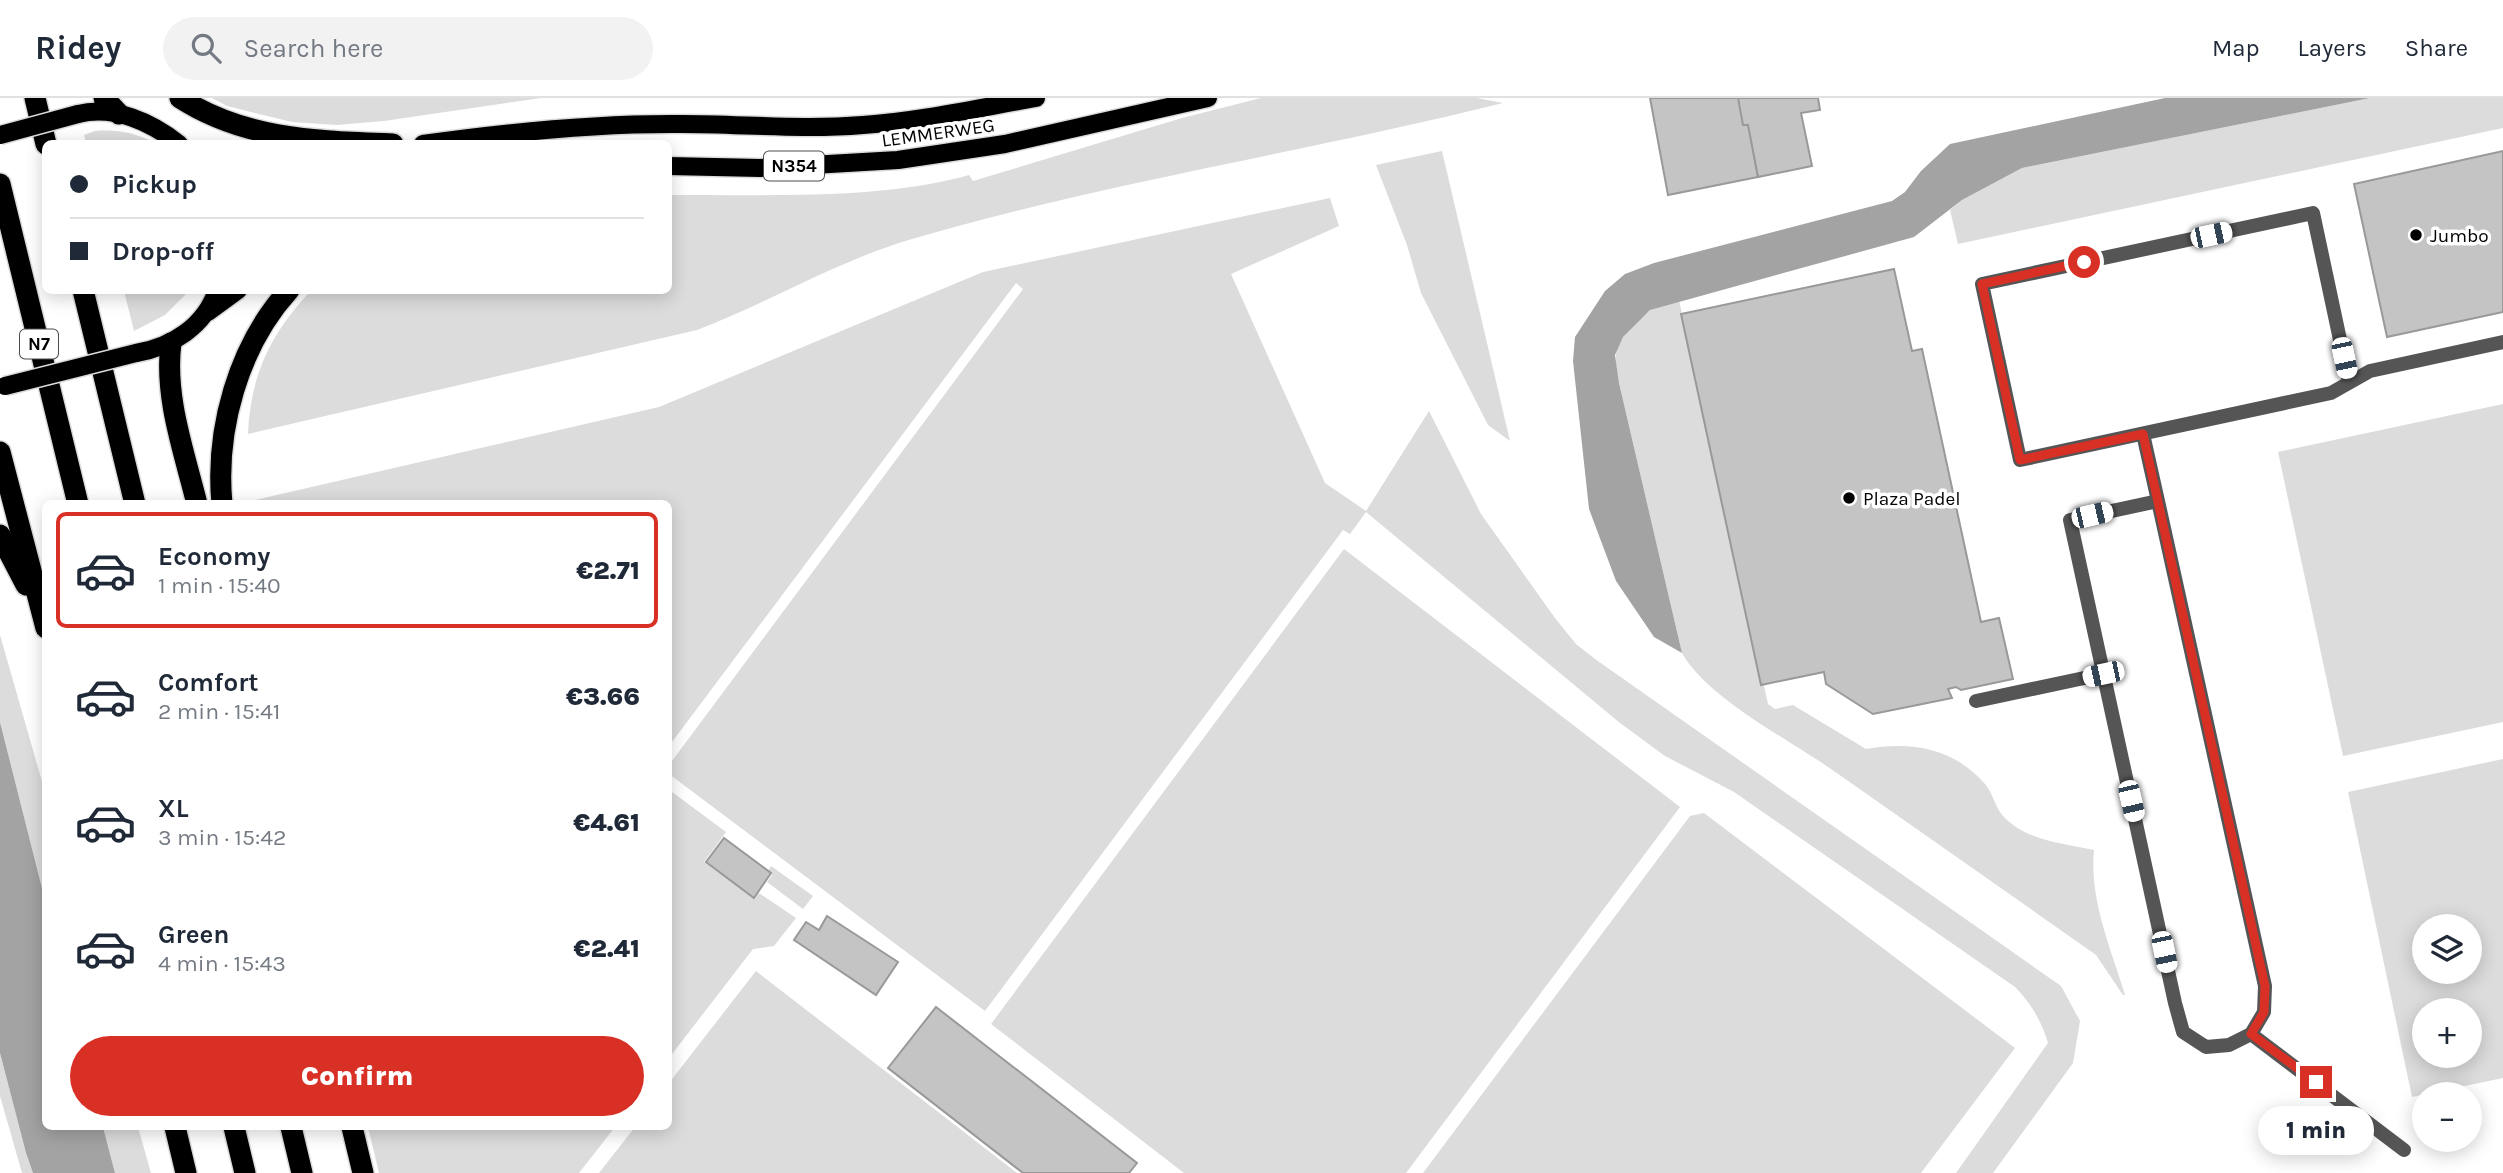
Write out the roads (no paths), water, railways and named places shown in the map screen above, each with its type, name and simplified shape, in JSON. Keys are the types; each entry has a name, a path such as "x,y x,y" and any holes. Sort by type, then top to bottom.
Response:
{"highway":[{"path":"35,98 45,140"},
{"path":"180,98 211,116 239,127 305,140"},
{"name":"N7","path":"0,184 77,500"},
{"path":"84,294 134,500"},
{"path":"222,500 221,463 224,436 239,376 257,337 286,294"},
{"path":"171,343 168,364 170,398 196,500"},
{"path":"0,452 42,615"},
{"path":"0,535 42,619"},
{"path":"175,1130 186,1173"},
{"path":"235,1130 246,1173"},
{"path":"292,1130 302,1173"},
{"path":"353,1130 363,1173"}],"main road":[{"name":"LEMMERWEG","path":"453,140 536,129 608,125 861,126 1036,98"},
{"name":"LEMMERWEG","path":"672,166 760,168 898,160 1005,144 1208,98"},
{"path":"0,135 112,106 149,124 173,140"},
{"path":"205,314 215,294"},
{"path":"2,386 171,343 187,333 205,314 232,294"}],"lane":[{"path":"2349,382 2313,213 1982,284 2020,460 2331,393 2370,371 2503,342"},
{"path":"2143,434 2158,501 2265,986 2264,1012 2251,1034 2229,1045 2206,1047 2183,1032 2070,520 2158,501"},
{"path":"1976,701 2103,674"},
{"path":"2251,1034 2404,1150"}],"place":[{"name":"Jumbo","path":"2416,235"},
{"name":"Plaza Padel","path":"1849,498"}]}
